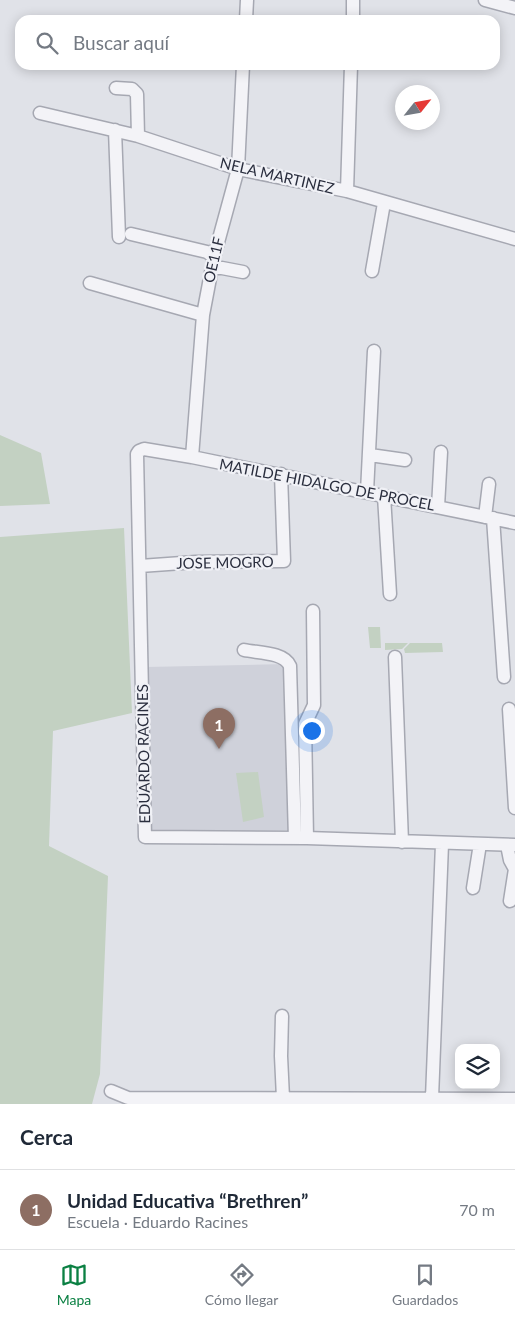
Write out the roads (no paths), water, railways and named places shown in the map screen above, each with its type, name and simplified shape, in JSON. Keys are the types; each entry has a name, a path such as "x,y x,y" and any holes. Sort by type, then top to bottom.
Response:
{"street":[{"path":"246,0 246,15"},
{"path":"353,0 353,15"},
{"path":"485,0 515,8"},
{"name":"OE11F","path":"192,457 203,315 213,263 238,170 243,70"},
{"path":"346,191 351,70"},
{"path":"116,88 136,91 138,136"},
{"name":"NELA MARTINEZ","path":"40,113 138,136 238,170 346,191 515,239"},
{"path":"115,130 119,237"},
{"path":"372,271 384,203"},
{"path":"131,234 207,252 213,263 222,268 243,272"},
{"path":"90,283 203,315"},
{"path":"367,492 374,351"},
{"name":"MATILDE HIDALGO DE PROCEL","path":"139,450 144,449 192,457 281,474 515,523"},
{"name":"EDUARDO RACINES","path":"139,450 137,454 145,837 301,838 511,845"},
{"path":"438,507 441,452"},
{"path":"370,455 405,460"},
{"name":"JOSE MOGRO","path":"140,566 196,562 284,561 281,474"},
{"path":"489,484 489,517 504,677"},
{"path":"384,496 390,594"},
{"path":"301,838 305,724 314,705 313,610"},
{"path":"244,650 282,657 288,661 290,666 301,838"},
{"path":"395,657 402,842"},
{"path":"509,710 515,808"},
{"path":"432,1098 442,844"},
{"path":"473,888 480,844"},
{"path":"510,901 515,869 510,860 511,845"},
{"path":"282,1016 283,1098"},
{"path":"111,1091 128,1098 515,1099"}],"place":[{"name":"Unidad Educativa “Brethren”","path":"219,749"}]}
